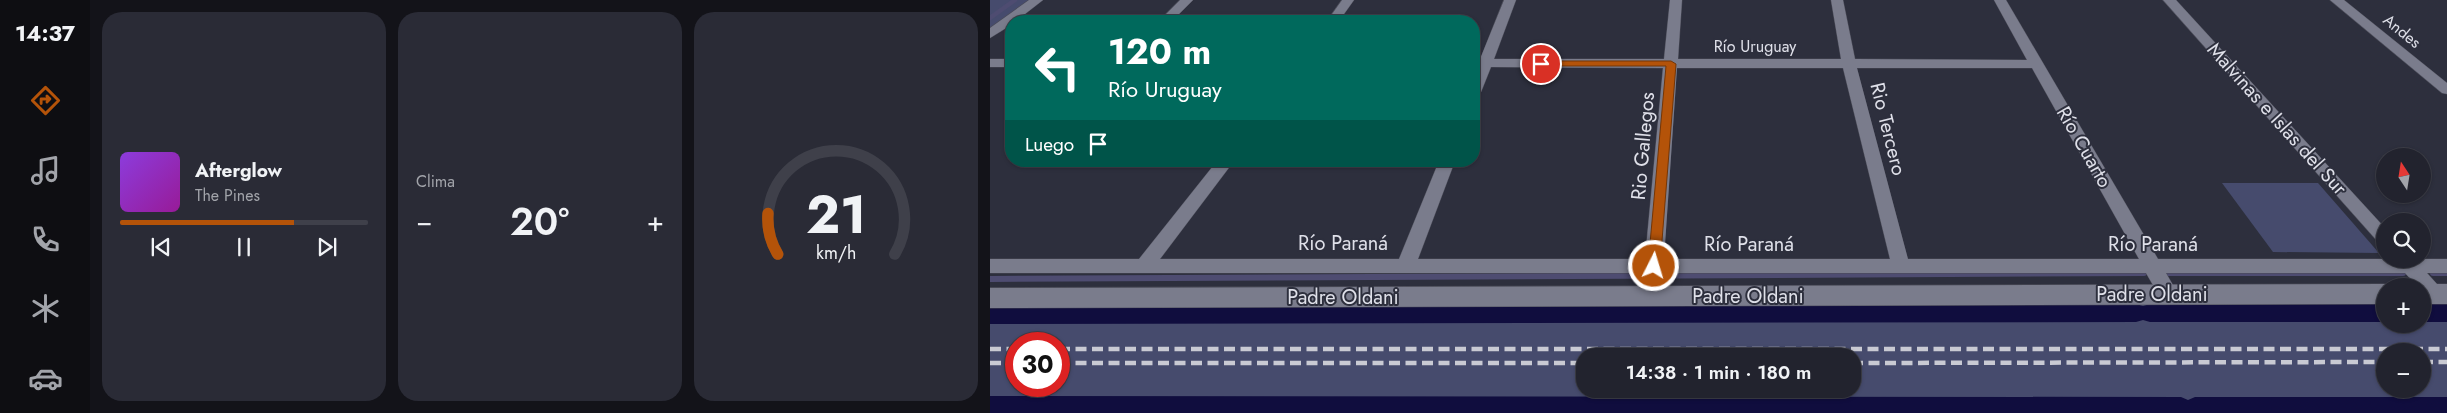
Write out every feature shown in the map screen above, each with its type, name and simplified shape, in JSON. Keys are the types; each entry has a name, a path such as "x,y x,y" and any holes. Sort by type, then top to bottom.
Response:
{"main road":[{"name":"Padre Oldani","path":"990,298 2376,294"}],"street":[{"path":"1016,15 1037,0"},
{"path":"1171,15 1187,0"},
{"path":"1337,15 1348,0"},
{"path":"1480,62 1510,0"},
{"name":"Rio Gallegos","path":"1654,266 1676,0"},
{"name":"Rio Tercero","path":"1837,0 1850,64 1901,267"},
{"name":"Río Cuarto","path":"2000,0 2168,294"},
{"name":"Malvinas e Islas del Sur","path":"2169,0 2376,229"},
{"name":"Andes","path":"2336,0 2447,90"},
{"path":"990,34 1005,23"},
{"path":"990,63 1005,63"},
{"name":"Río Uruguay","path":"1480,64 2036,64"},
{"path":"1144,266 1221,167"},
{"path":"1406,266 1445,167"},
{"name":"Río Paraná","path":"990,266 2152,267 2376,263"},
{"name":"Río Paraná","path":"2431,264 2447,266"},
{"path":"2411,268 2435,294"}],"shaded area":[{"path":"990,0 1037,0 1016,15 1005,15 1005,23 990,34"},
{"path":"2222,183 2318,183 2376,250 2376,253 2273,252"},
{"path":"2376,294 2376,333 2431,333 2431,294 2447,294 2447,413 990,413 990,298"}],"waterway":[{"path":"990,18 1015,0"},
{"path":"990,279 2144,273"},
{"path":"2168,273 2403,273"},
{"path":"2433,273 2447,273"},
{"path":"990,315 2136,313"},
{"path":"2150,313 2376,313"},
{"path":"2431,313 2447,313"},
{"path":"990,407 2181,408"},
{"path":"2195,408 2447,408"}],"railway":[{"path":"990,349 1005,349"},
{"path":"1070,349 2447,349"},
{"path":"1861,363 2376,362"},
{"path":"2431,362 2447,362"},
{"path":"990,363 1005,363"},
{"path":"1070,363 1576,363"}],"route":[{"path":"1541,64 1671,64 1654,266"}]}
